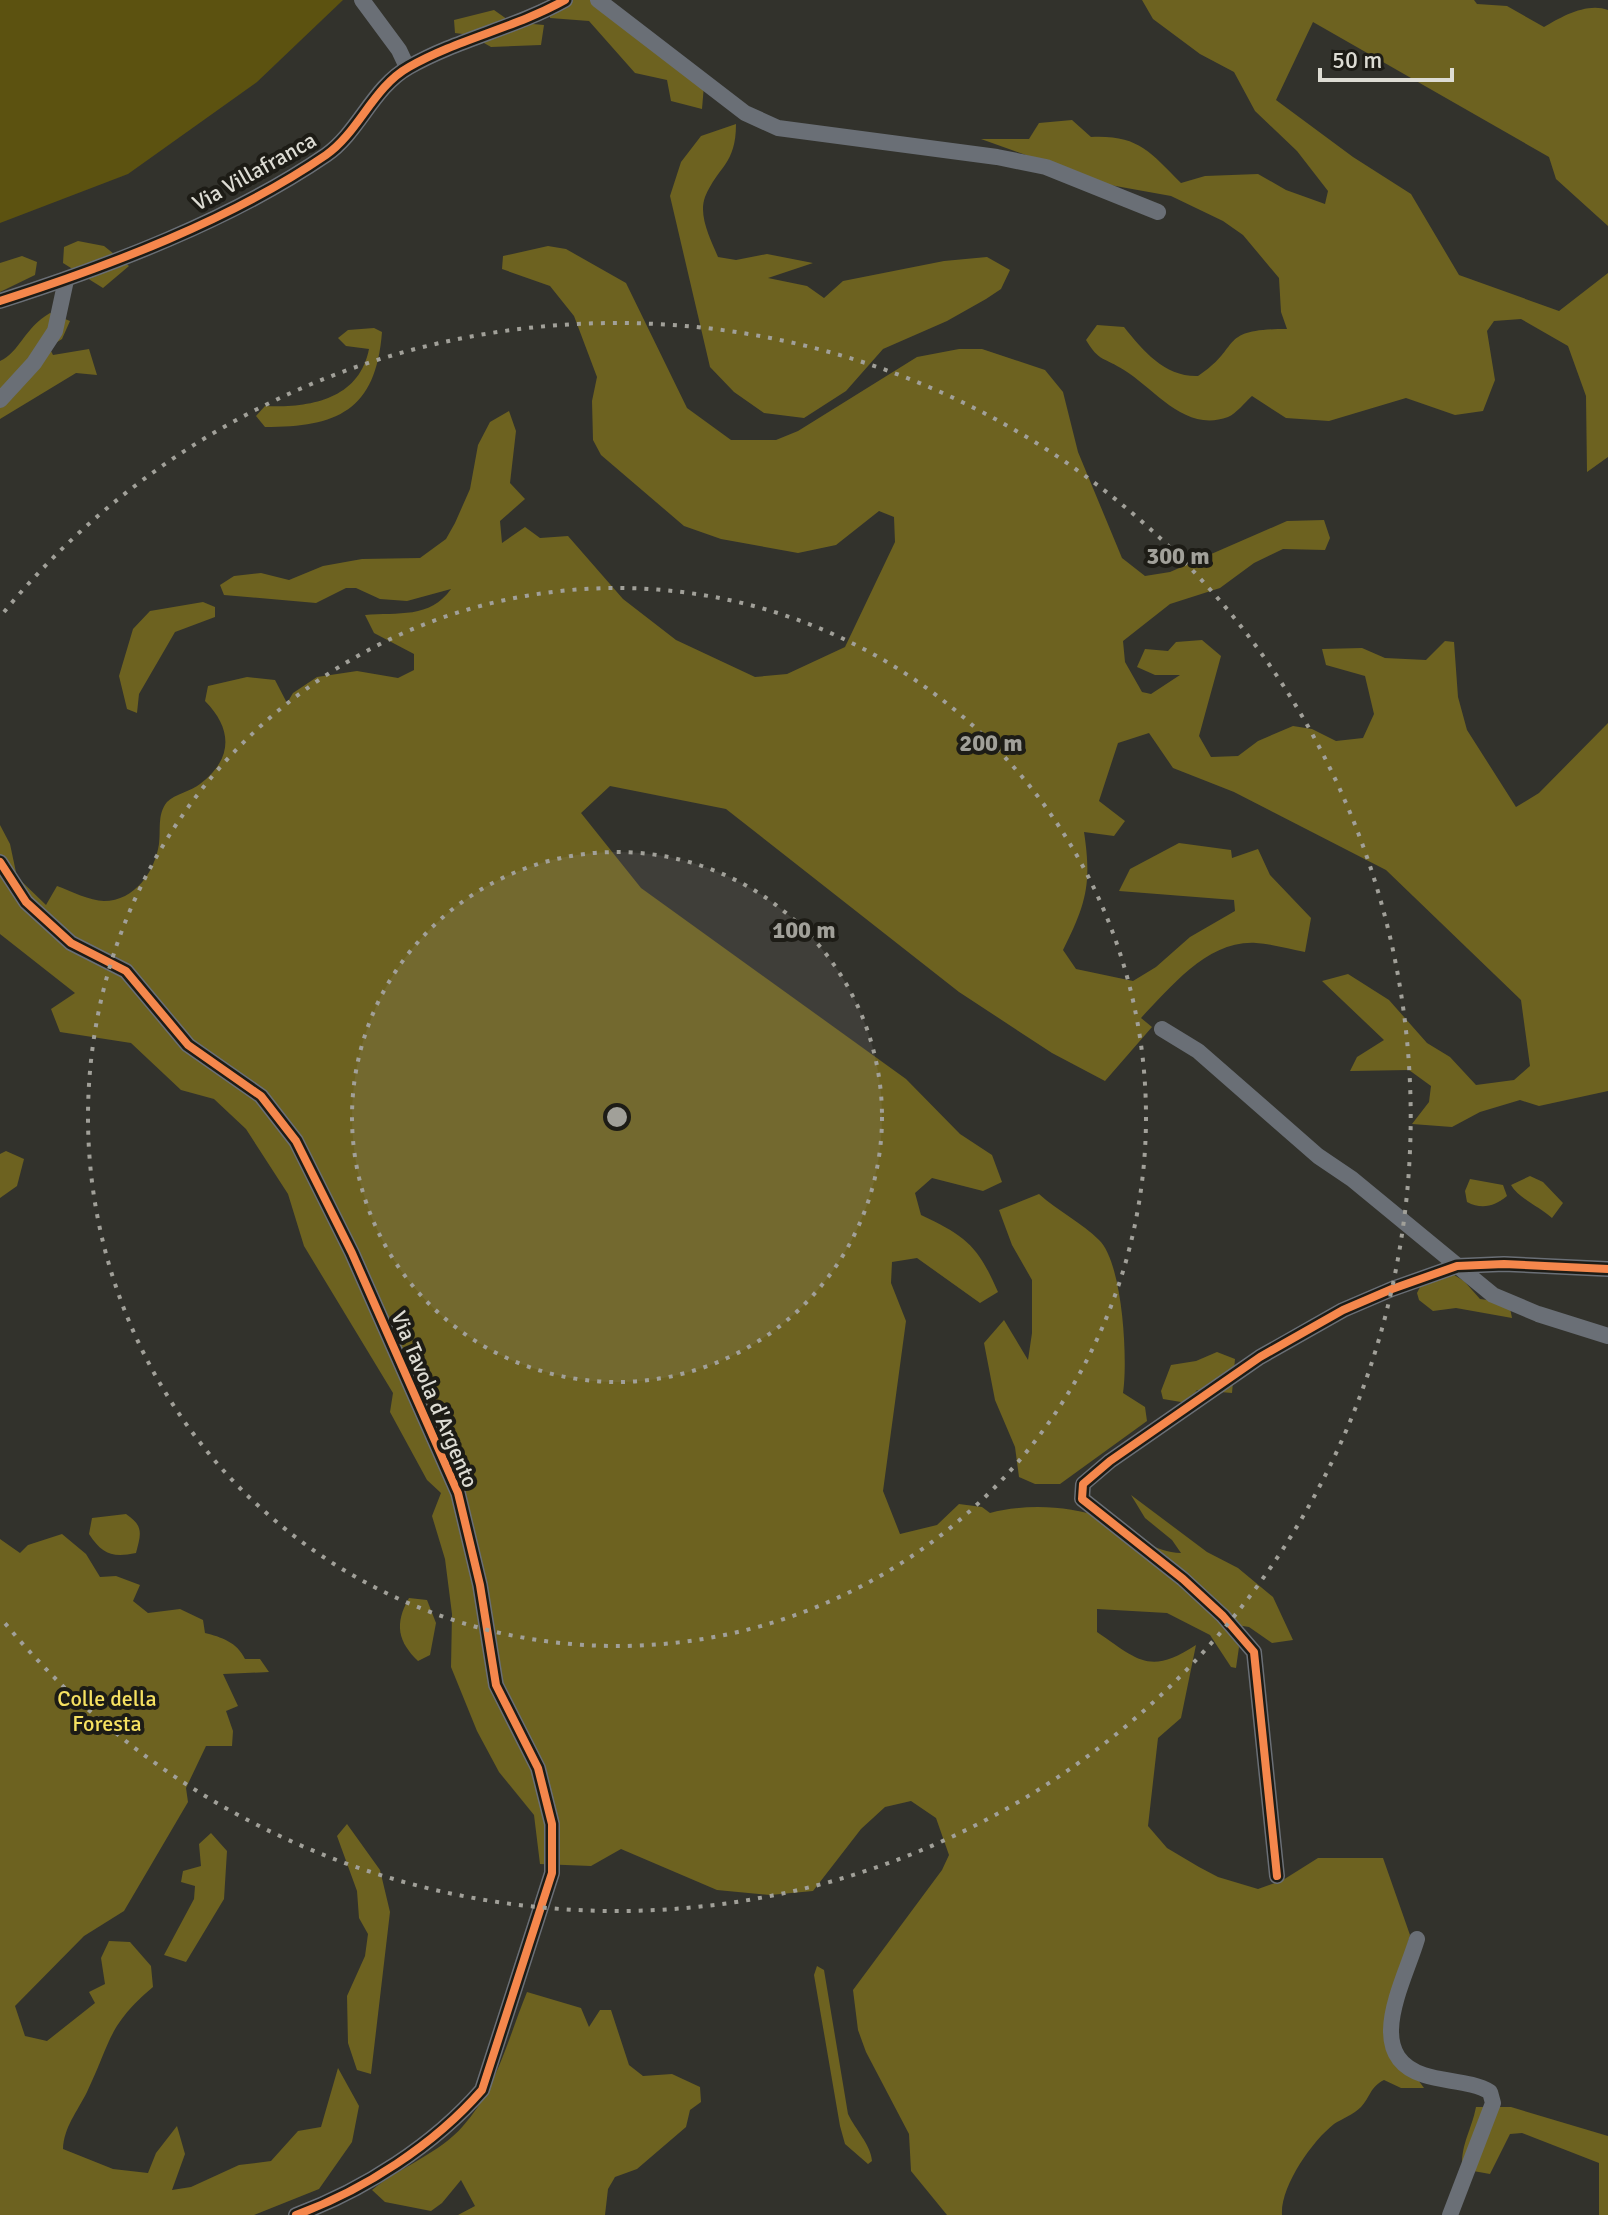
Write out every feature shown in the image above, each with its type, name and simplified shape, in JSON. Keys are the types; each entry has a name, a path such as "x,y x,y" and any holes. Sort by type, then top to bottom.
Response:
{"street":[{"path":"362,0 399,50 407,67"},
{"name":"Via Villafranca","path":"0,301 66,280 248,200 328,153 372,99 407,67 528,20 565,0"},
{"path":"598,0 745,113 778,128 997,157 1046,167 1158,212"},
{"path":"0,400 34,363 55,331 66,280"},
{"name":"Via Tavola d'Argento","path":"0,862 26,902 71,943 126,971 153,998 188,1045 261,1096 296,1141 352,1253 458,1493 480,1585 496,1685 538,1768 552,1824 552,1873 482,2090 462,2113 372,2178 296,2215"},
{"path":"1162,1029 1198,1051 1318,1156 1352,1179 1493,1295 1538,1314 1608,1336"},
{"path":"1277,1876 1254,1652 1223,1616 1183,1579 1082,1499 1083,1484 1110,1461 1260,1357 1343,1310 1457,1266 1504,1264 1608,1269"},
{"path":"1417,1939 1388,2039 1392,2052 1403,2065 1421,2074 1481,2086 1490,2092 1493,2103 1450,2215"}],"shaded area":[{"path":"0,0 343,0 257,82 128,174 0,223"}],"green space":[{"path":"549,0 590,0 704,85 702,109 671,101 667,80 635,73 589,21 550,18"},
{"path":"1142,0 1474,0 1477,4 1507,6 1544,27 1583,9 1608,10 1608,226 1556,179 1549,157 1313,22 1276,100 1353,157 1411,194 1459,275 1559,311 1608,273 1608,457 1587,472 1586,396 1568,346 1521,319 1494,321 1487,331 1495,380 1483,411 1455,415 1406,398 1329,421 1286,418 1252,396 1228,417 1198,419 1172,407 1136,378 1095,352 1086,340 1097,325 1124,327 1147,353 1165,367 1198,376 1212,366 1240,336 1249,332 1287,329 1281,312 1279,278 1243,235 1223,221 1171,196 1110,185 981,139 1029,139 1039,123 1072,120 1091,137 1120,139 1142,147 1181,183 1205,176 1258,174 1286,190 1325,204 1328,191 1297,151 1255,111 1234,72 1200,54 1153,19"},
{"path":"494,10 511,22 544,25 541,45 491,47 470,35 455,33 454,20"},
{"path":"736,124 730,157 703,204 706,228 718,257 736,260 767,254 813,263 768,278 807,286 824,298 843,281 944,261 987,257 1010,270 1001,289 947,321 883,349 846,391 804,418 764,413 734,392 710,367 670,196 681,162 701,136"},
{"path":"78,241 104,246 129,266 103,288 63,263 64,247"},
{"path":"548,246 566,249 626,283 687,408 731,440 776,440 798,431 917,357 959,349 982,349 1045,370 1063,392 1078,452 1122,558 1145,576 1170,572 1287,521 1324,520 1330,538 1325,550 1283,549 1254,563 1220,588 1170,604 1123,641 1125,662 1142,692 1151,694 1180,675 1155,675 1137,667 1145,649 1168,651 1176,642 1202,640 1221,656 1199,736 1211,757 1238,756 1258,741 1293,726 1312,729 1336,741 1363,738 1374,714 1365,676 1326,665 1322,649 1362,648 1385,658 1426,660 1445,641 1454,642 1458,697 1467,730 1516,807 1539,793 1608,723 1608,1091 1539,1106 1520,1100 1480,1112 1452,1127 1412,1124 1429,1102 1431,1086 1409,1070 1350,1071 1357,1057 1384,1040 1322,981 1348,974 1389,1000 1427,1043 1450,1057 1476,1085 1514,1080 1530,1066 1521,1000 1386,870 1234,792 1173,768 1149,733 1118,743 1099,801 1125,821 1114,836 1084,832 1087,866 1085,893 1063,950 1076,969 1133,981 1156,967 1190,937 1235,911 1234,900 1119,891 1130,869 1179,843 1231,850 1232,858 1258,849 1270,875 1311,918 1305,952 1256,943 1239,944 1206,957 1192,968 1141,1018 1152,1027 1105,1081 1052,1053 959,992 726,809 610,786 581,813 641,888 906,1079 960,1134 992,1155 1002,1182 983,1191 932,1178 915,1193 921,1215 949,1229 969,1244 984,1264 998,1292 980,1303 917,1258 892,1262 891,1283 906,1321 883,1491 900,1534 937,1525 959,1504 982,1507 990,1513 1046,1507 1075,1510 1102,1518 1159,1549 1181,1553 1172,1540 1145,1518 1131,1495 1207,1552 1238,1568 1273,1597 1293,1640 1272,1643 1249,1627 1230,1624 1239,1647 1236,1668 1231,1667 1210,1635 1167,1613 1097,1609 1097,1632 1145,1661 1167,1660 1196,1645 1181,1718 1158,1738 1148,1826 1167,1848 1218,1877 1258,1889 1283,1880 1318,1858 1383,1858 1410,1935 1384,2033 1424,2088 1401,2088 1384,2080 1376,2086 1361,2107 1334,2124 1307,2153 1286,2191 1282,2215 947,2215 911,2171 909,2134 866,2052 858,2030 853,1990 942,1870 949,1855 936,1818 911,1801 885,1807 861,1829 813,1891 770,1895 717,1890 621,1849 591,1866 540,1864 534,1815 499,1772 477,1731 451,1667 452,1614 445,1559 432,1516 441,1493 427,1480 390,1412 393,1393 304,1246 288,1194 246,1129 214,1099 181,1090 131,1043 60,1032 51,1009 75,993 0,934 0,825 10,844 17,877 46,905 57,886 104,901 125,896 142,883 157,854 161,817 167,802 200,784 219,764 223,754 225,744 221,722 205,701 208,686 247,677 275,680 287,703 293,693 317,677 357,671 398,678 414,670 414,654 374,633 365,615 423,610 443,599 451,589 407,601 380,599 356,588 346,588 316,603 224,595 220,585 234,576 261,573 289,580 323,566 362,559 420,558 446,539 470,489 478,445 490,422 509,411 516,431 510,483 525,499 500,521 502,543 525,527 540,538 568,536 623,599 676,640 755,677 787,674 845,647 895,542 894,517 879,511 836,545 798,553 721,539 684,526 601,455 593,440 592,401 597,377 574,316 550,286 502,269 503,256"},
{"path":"22,256 37,262 35,275 0,292 0,263"},
{"path":"50,313 70,321 62,339 49,347 53,355 89,349 97,375 76,373 0,419 0,361 13,352 34,326"},
{"path":"374,328 382,332 378,359 361,397 348,409 332,418 313,423 265,427 256,416 265,406 315,402 343,390 355,380 369,349 346,346 338,338 348,330"},
{"path":"203,602 215,607 215,617 175,632 139,694 137,713 127,709 119,676 133,629 150,611"},
{"path":"6,1151 24,1159 17,1186 0,1198 0,1154"},
{"path":"1530,1176 1543,1182 1563,1203 1552,1218 1511,1185"},
{"path":"1470,1179 1503,1185 1507,1196 1488,1206 1467,1202 1465,1191"},
{"path":"1039,1194 1092,1234 1107,1252 1114,1269 1122,1313 1125,1359 1123,1393 1145,1407 1147,1421 1060,1484 1035,1484 1019,1477 1015,1447 995,1400 984,1343 1004,1320 1028,1360 1032,1333 1032,1280 1012,1245 999,1210"},
{"path":"1446,1270 1464,1281 1480,1299 1509,1303 1512,1318 1456,1308 1433,1311 1419,1300 1417,1293 1425,1277"},
{"path":"1217,1352 1235,1359 1232,1393 1197,1390 1187,1403 1163,1399 1161,1391 1171,1365 1196,1361"},
{"path":"126,1514 136,1522 140,1531 136,1553 108,1553 89,1534 92,1518"},
{"name":"Colle della Foresta","path":"62,1534 86,1554 100,1577 116,1576 140,1585 133,1601 148,1613 180,1609 203,1620 205,1633 233,1644 245,1659 260,1659 269,1672 223,1674 238,1706 226,1711 233,1731 232,1746 206,1746 186,1788 188,1802 124,1911 84,1936 15,2006 25,2036 47,2041 95,2003 89,1992 105,1984 101,1958 109,1941 130,1942 151,1966 153,1987 118,2024 68,2127 63,2149 113,2169 148,2173 156,2153 177,2126 185,2154 172,2190 191,2187 239,2165 271,2161 298,2131 321,2127 338,2068 359,2106 352,2142 319,2189 254,2215 0,2215 0,1539 20,1553 28,1545"},
{"path":"409,1598 427,1600 436,1623 430,1655 418,1661 406,1647 400,1632 401,1616"},
{"path":"347,1824 380,1870 390,1912 371,2074 357,2070 348,2043 347,1996 365,1956 368,1934 359,1918 357,1891 337,1836"},
{"path":"211,1833 227,1851 224,1899 186,1962 164,1955 194,1899 195,1886 181,1882 183,1871 201,1866 199,1844"},
{"path":"817,1966 824,1970 848,2114 869,2149 872,2161 868,2164 845,2144 840,2126 814,1975"},
{"path":"527,1992 581,2008 589,2027 600,2010 611,2010 629,2065 643,2076 672,2074 700,2087 701,2102 690,2110 686,2127 637,2169 615,2177 608,2189 605,2215 458,2215 475,2206 461,2180 431,2211 385,2202 372,2190 454,2136 474,2112 493,2079"},
{"path":"1476,2107 1511,2107 1608,2136 1608,2215 1599,2215 1599,2163 1522,2133 1510,2134 1490,2174 1462,2169"}],"cycle path":[{"path":"0,301 126,257 250,200 338,145 385,86 409,67 565,0"},
{"path":"0,862 26,902 71,943 126,971 188,1045 261,1096 296,1141 352,1253 458,1493 480,1585 496,1685 538,1768 552,1824 552,1873 482,2090 442,2129 396,2164 347,2193 296,2215"},
{"path":"1277,1876 1254,1652 1223,1616 1183,1579 1082,1499 1083,1484 1110,1461 1260,1357 1343,1310 1392,1289 1457,1266 1504,1264 1608,1269"}]}
